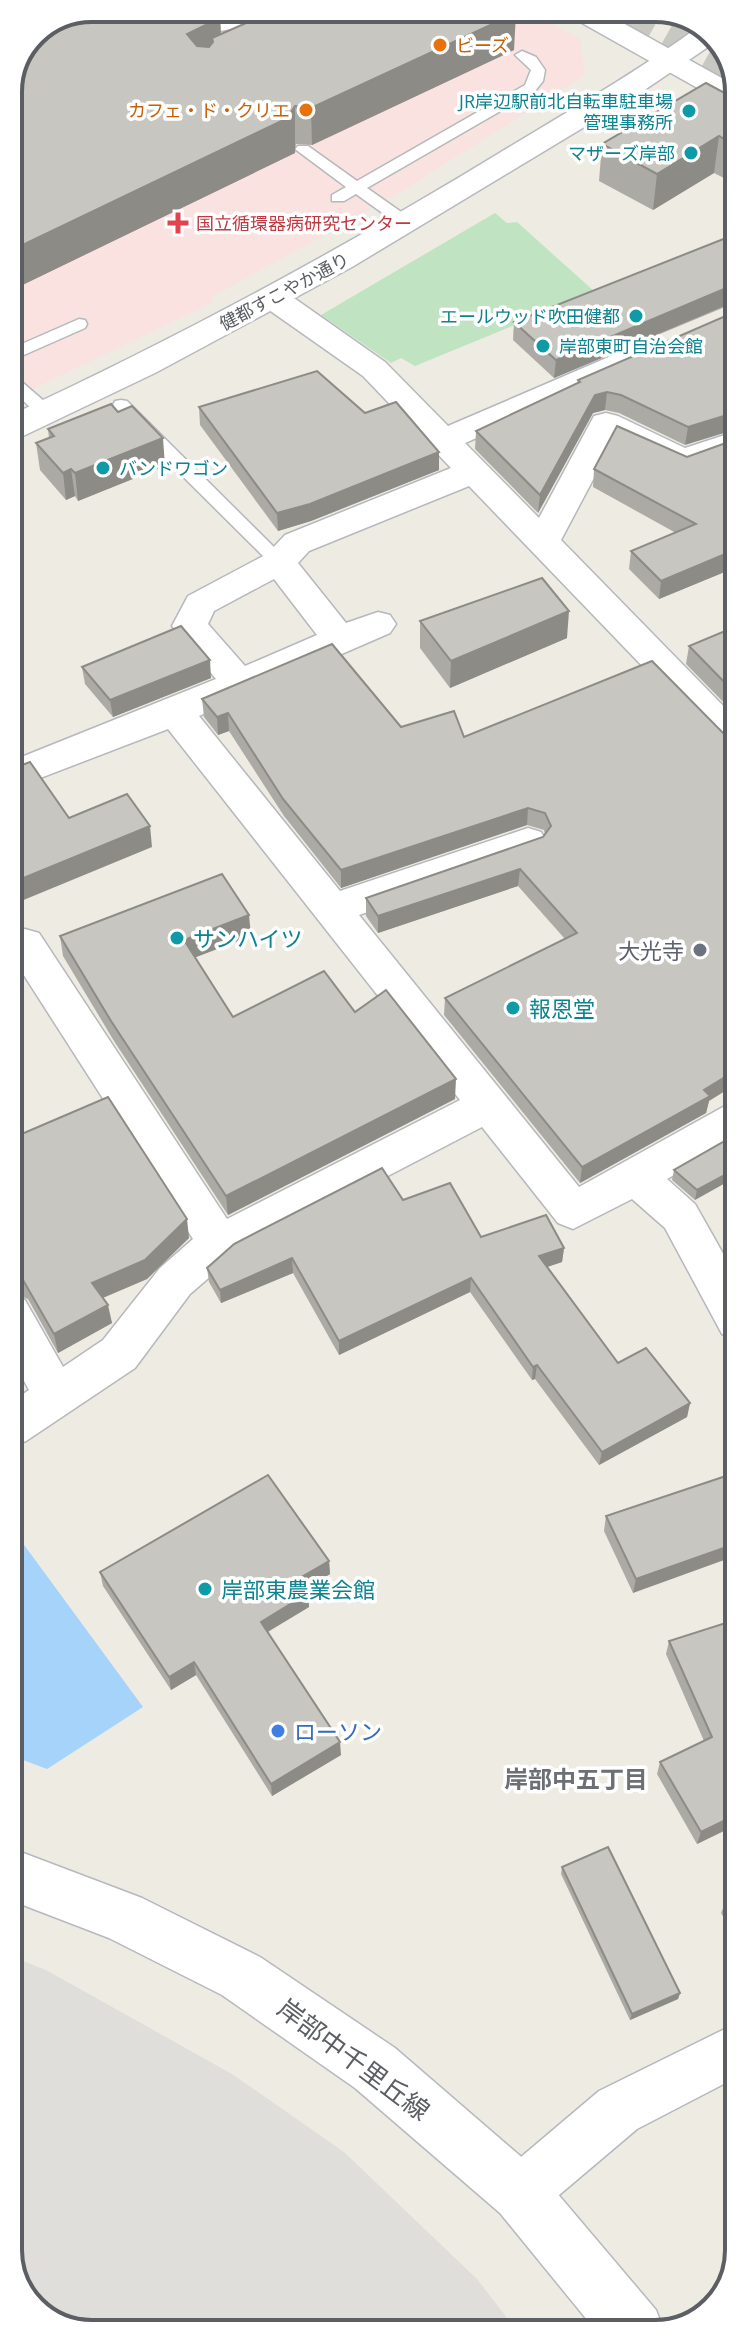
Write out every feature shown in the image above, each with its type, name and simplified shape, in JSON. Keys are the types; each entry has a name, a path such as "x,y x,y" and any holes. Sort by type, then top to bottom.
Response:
{"street":[{"path":"161,22 187,26 218,22"},
{"path":"600,22 725,92"},
{"name":"健都すこやか通り","path":"22,423 273,298 408,224 670,62 700,40"},
{"path":"273,298 374,369 725,730"},
{"path":"442,441 652,350"},
{"path":"543,542 606,423 684,461 725,446"},
{"path":"238,682 190,626 200,604 279,562 297,543 473,472"},
{"path":"279,562 339,639"},
{"path":"22,772 175,712 238,682 378,624"},
{"path":"175,712 573,1211 725,1126"},
{"path":"332,909 528,842"},
{"path":"25,944 219,1243"},
{"path":"22,1419 119,1354 175,1281 219,1243 489,1104"},
{"path":"636,1176 680,1216 725,1297"},
{"path":"22,1335 56,1398"},
{"name":"岸部中千里丘線","path":"22,1879 123,1917 241,1976 375,2068 520,2193 626,2320"},
{"path":"520,2193 618,2110 725,2055"}],"lane":[{"path":"338,198 530,88 536,81 538,70 531,60 522,55"},
{"path":"303,149 408,224"},
{"path":"22,350 79,324"},
{"path":"22,391 46,412"},
{"path":"121,405 279,562"}],"shaded area":[{"name":"国立循環器病研究センター","path":"281,22 549,22 580,39 585,75 391,198 210,298 214,302 22,394 22,86 162,75"},
{"path":"22,1961 46,1970 232,2074 344,2152 477,2279 509,2320 88,2320 57,2311 39,2296 29,2281 22,2250"}],"green space":[{"path":"495,213 507,223 517,222 595,292 415,366 401,358 391,363 321,315"}],"water":[{"path":"22,1542 143,1707 47,1769 22,1760"}],"building":[{"path":"92,22 212,22 187,34 197,46 209,47 212,38 248,22 497,22 311,108 295,106 291,112 294,115 22,245 23,79 34,53 65,27"},
{"path":"706,83 725,93 725,140 719,136 657,174 602,144"},
{"path":"725,238 725,289 556,360 514,322"},
{"path":"725,316 725,416 688,427 621,395 607,392 595,395 540,495 476,431 580,382 578,380"},
{"path":"317,371 365,413 396,402 439,452 310,504 277,513 199,407"},
{"path":"111,404 118,412 132,406 163,438 75,473 71,469 63,473 36,443 54,436 48,429"},
{"path":"617,426 687,457 725,443 725,554 661,581 631,551 696,524 594,469"},
{"path":"542,578 569,611 451,661 420,621"},
{"path":"181,626 210,660 110,700 82,667"},
{"path":"725,631 725,683 689,646"},
{"path":"332,644 401,727 454,711 464,737 652,661 725,735 725,1077 704,1090 710,1096 582,1167 445,998 577,933 520,869 378,916 366,898 543,837 551,826 545,813 528,808 341,870 283,799 228,713 217,717 202,699"},
{"path":"30,762 69,818 127,794 150,826 22,879 22,765"},
{"path":"222,874 249,915 184,940 233,1017 324,971 355,1012 386,990 456,1079 226,1196 111,1021 60,936"},
{"path":"108,1097 187,1219 145,1260 92,1283 108,1305 54,1334 22,1280 22,1134"},
{"path":"725,1141 725,1175 697,1190 674,1170"},
{"path":"382,1168 403,1200 450,1183 481,1237 546,1215 564,1248 539,1256 618,1363 646,1348 690,1403 602,1452 537,1365 533,1367 471,1278 339,1341 292,1258 220,1290 207,1268 234,1244"},
{"name":"岸部東農業会館","path":"268,1475 329,1561 298,1579 308,1593 261,1622 340,1742 271,1784 194,1662 169,1677 100,1572"},
{"path":"725,1476 725,1548 636,1579 606,1516"},
{"path":"725,1623 725,1820 701,1832 660,1762 712,1737 669,1641"},
{"path":"608,1847 680,1993 632,2014 562,1867"}],"tunnel":[{"path":"654,22 715,56"}],"place":[{"name":"ビーズ","path":"440,45"},
{"name":"カフェ・ド・クリエ","path":"306,110"},
{"name":"JR岸辺駅前北自転車駐車場 管理事務所","path":"689,111"},
{"name":"マザーズ岸部","path":"691,153"},
{"name":"国立循環器病研究センター","path":"178,223"},
{"name":"エールウッド吹田健都","path":"636,316"},
{"name":"岸部東町自治会館","path":"543,346"},
{"name":"バンドワゴン","path":"103,468"},
{"name":"サンハイツ","path":"177,938"},
{"name":"大光寺","path":"700,950"},
{"name":"報恩堂","path":"513,1008"},
{"name":"岸部東農業会館","path":"205,1589"},
{"name":"ローソン","path":"278,1731"}],"district":[{"name":"岸部中五丁目","path":"576,1778"}]}
